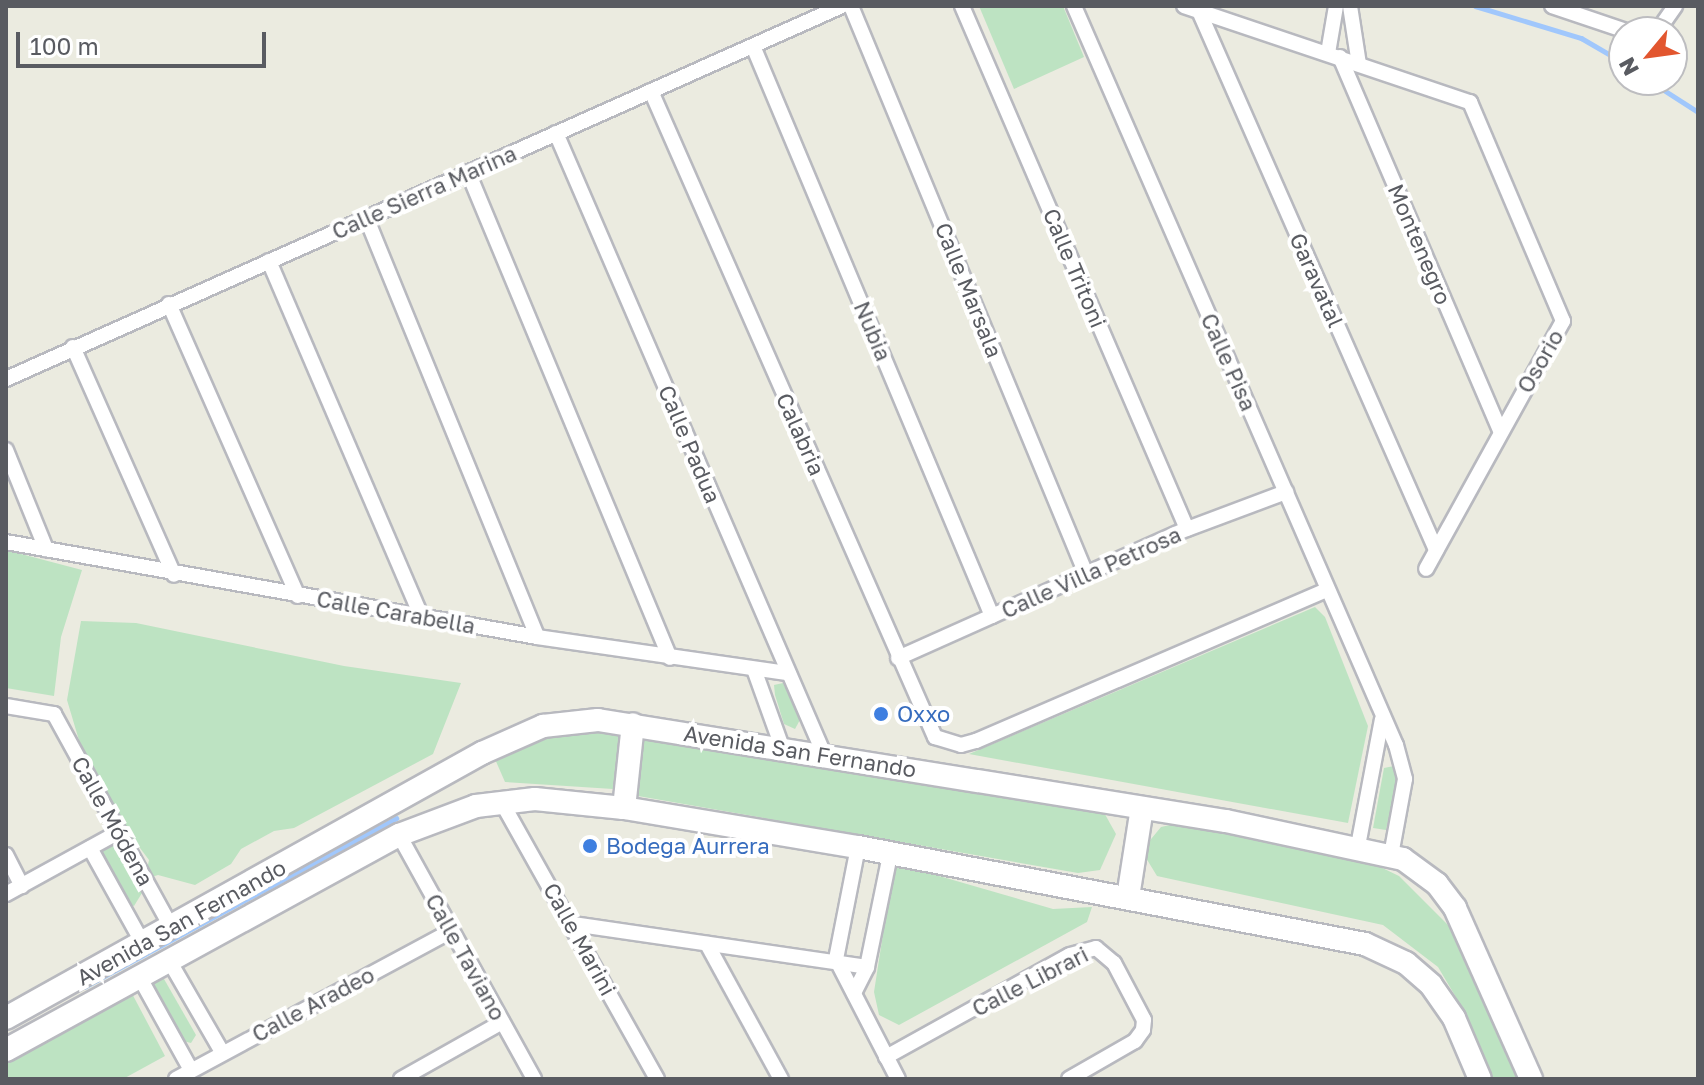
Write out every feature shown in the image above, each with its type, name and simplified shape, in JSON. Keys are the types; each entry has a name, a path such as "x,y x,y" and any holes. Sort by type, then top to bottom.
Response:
{"street":[{"name":"Calle Sierra Marina","path":"6,379 842,6"},
{"name":"Calle Marsala","path":"851,6 1086,574"},
{"name":"Calle Tritoni","path":"962,6 1187,529"},
{"name":"Calle Pisa","path":"1074,6 1382,719 1396,745 1405,779 1391,855"},
{"path":"1334,55 1336,6"},
{"path":"1191,8 1359,64 1350,6"},
{"path":"1552,6 1608,25"},
{"name":"Garavatal","path":"1191,8 1436,550"},
{"name":"Nubia","path":"753,46 992,616"},
{"name":"Montenegro","path":"1334,55 1500,430"},
{"name":"Osorio","path":"1359,64 1470,102 1563,321 1500,430 1426,569"},
{"name":"Calabria","path":"651,91 935,737 961,745 976,741 1327,590"},
{"name":"Calle Padua","path":"556,133 824,754"},
{"path":"468,172 670,658"},
{"path":"366,217 537,637"},
{"path":"269,261 421,616"},
{"path":"169,304 298,596"},
{"path":"73,347 174,575"},
{"path":"6,450 46,549"},
{"name":"Calle Villa Petrosa","path":"898,658 1187,529 1286,492"},
{"name":"Calle Carabella","path":"6,542 174,575 537,637 755,672 788,673"},
{"path":"755,672 782,747"},
{"name":"Calle Módena","path":"6,706 54,714 171,927"},
{"path":"1358,846 1382,719"},
{"name":"Avenida San Fernando","path":"6,1018 523,733 569,721 633,724 782,747 1358,846 1391,855 1437,884 1455,908 1531,1079"},
{"path":"624,808 633,724"},
{"name":"Avenida San Fernando","path":"6,1050 399,835 501,801 559,800 858,847 1365,944 1406,963 1431,985 1454,1018 1480,1079"},
{"name":"Calle Marini","path":"501,801 573,924 657,1079"},
{"path":"1128,897 1142,808"},
{"path":"6,894 119,832"},
{"name":"Calle Taviano","path":"399,835 534,1079"},
{"path":"858,847 836,959 898,1079"},
{"name":"Calle Módena","path":"90,848 142,942"},
{"path":"6,855 22,886"},
{"path":"854,993 867,967 890,855"},
{"path":"573,924 836,959 867,967"},
{"name":"Calle Aradeo","path":"176,1079 451,931"},
{"path":"707,944 781,1079"},
{"name":"Calle Librari","path":"886,1057 1090,948 1107,954 1144,1020 1135,1041 1069,1079"},
{"path":"170,962 222,1052"},
{"path":"140,978 191,1070"},
{"path":"401,1079 502,1022"}],"green space":[{"path":"979,6 1063,6 1084,57 1014,89"},
{"path":"6,550 82,570 61,637 54,696 6,688"},
{"path":"1315,607 1325,617 1368,726 1348,823 969,754"},
{"path":"81,621 136,623 344,666 461,683 433,754 294,828 274,831 241,849 231,864 195,885 158,875 145,879 149,860 92,784 67,700"},
{"path":"783,683 801,718 795,729 784,724 775,695 774,685"},
{"path":"623,728 613,789 505,782 491,750 517,737"},
{"path":"645,733 1102,809 1116,834 1100,870 1078,873 638,796"},
{"path":"1394,766 1397,784 1386,830 1373,828 1384,768"},
{"path":"1179,823 1374,864 1399,876 1455,932 1517,1079 1491,1079 1460,1004 1438,967 1383,925 1157,876 1146,858 1147,844 1161,827"},
{"path":"114,841 142,893 134,906 128,903 98,847"},
{"path":"894,863 1053,909 1092,907 1087,922 899,1025 879,1015 874,992"},
{"path":"155,978 164,979 196,1035 191,1043 183,1041 151,984"},
{"path":"128,986 165,1056 123,1079 6,1079 6,1055"}],"waterway":[{"path":"1475,6 1581,38 1608,54"},
{"path":"1673,96 1698,112"},
{"path":"84,987 396,818"}],"place":[{"name":"Oxxo","path":"881,714"},
{"name":"Bodega Aurrera","path":"590,846"}]}
